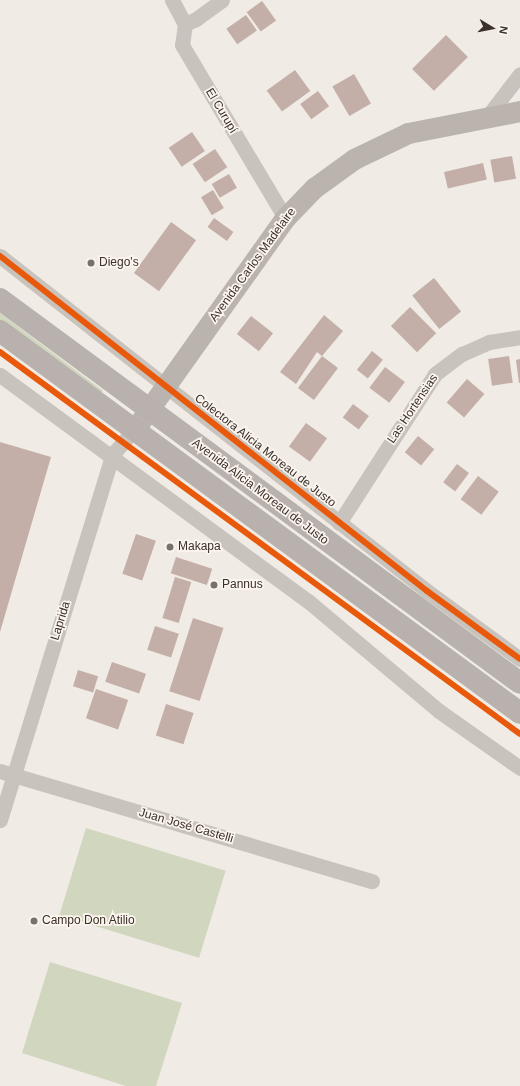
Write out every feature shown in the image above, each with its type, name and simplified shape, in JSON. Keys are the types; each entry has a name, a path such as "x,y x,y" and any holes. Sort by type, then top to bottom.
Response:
{"main road":[{"name":"Avenida Carlos Madelaire","path":"135,429 285,218 314,188 354,159 408,133 520,111"},
{"name":"Avenida Alicia Moreau de Justo","path":"0,299 148,410 520,683"},
{"name":"Avenida Alicia Moreau de Justo","path":"0,331 520,713"}],"street":[{"path":"172,0 185,24 196,19 222,0"},
{"name":"El Curupí","path":"185,24 182,45 285,218"},
{"path":"487,117 520,74"},
{"name":"Colectora Alicia Moreau de Justo","path":"0,256 339,523 520,658"},
{"name":"Las Hortensias","path":"339,523 435,374 462,354 489,342 520,337"},
{"path":"0,374 112,455 308,601 439,711 520,768"},
{"name":"Laprida","path":"0,820 7,773 112,455 135,429"},
{"name":"Juan José Castelli","path":"7,773 372,881"}],"green space":[{"path":"0,313 103,391 98,397 0,323"},
{"path":"86,828 226,871 199,958 59,915"},
{"path":"50,962 182,1003 156,1086 126,1086 22,1053"}],"building":[{"path":"262,1 276,20 261,32 247,12"},
{"path":"246,15 257,31 237,44 226,29"},
{"path":"446,35 468,57 434,91 412,69"},
{"path":"295,70 310,91 282,112 267,91"},
{"path":"354,74 371,103 349,116 332,86"},
{"path":"318,91 329,106 311,119 300,104"},
{"path":"192,132 205,151 182,167 169,148"},
{"path":"215,149 227,167 205,182 193,164"},
{"path":"512,156 516,179 494,182 490,160"},
{"path":"483,163 487,180 448,189 444,172"},
{"path":"229,174 237,188 220,198 212,184"},
{"path":"213,190 224,208 212,215 201,197"},
{"path":"214,218 233,232 227,241 208,227"},
{"path":"171,222 196,240 159,291 134,273"},
{"path":"434,278 461,311 439,329 412,296"},
{"path":"410,307 436,333 417,352 391,326"},
{"path":"324,315 343,331 322,356 317,352 296,384 280,372"},
{"path":"251,316 273,333 259,351 237,334"},
{"path":"372,351 383,360 368,378 357,370"},
{"path":"322,356 338,368 314,400 298,388"},
{"path":"509,356 513,383 492,386 488,359"},
{"path":"520,359 520,383 519,383 516,360"},
{"path":"385,367 405,382 389,403 369,388"},
{"path":"467,379 484,394 464,417 447,402"},
{"path":"353,404 369,416 359,430 343,418"},
{"path":"306,423 327,438 310,462 289,446"},
{"path":"418,436 434,449 421,466 405,452"},
{"path":"0,442 51,457 0,632"},
{"path":"457,464 469,473 455,491 443,482"},
{"path":"478,476 499,492 481,515 461,499"},
{"path":"136,534 156,541 142,581 122,574"},
{"path":"176,557 212,569 207,585 171,573"},
{"path":"175,577 191,582 179,623 162,618"},
{"path":"193,618 223,628 200,701 169,691"},
{"path":"155,626 179,634 171,658 147,650"},
{"path":"112,662 146,674 139,694 105,682"},
{"path":"78,670 98,676 93,692 73,686"},
{"path":"96,689 128,700 118,729 86,718"},
{"path":"166,704 194,713 183,744 156,735"}],"cycle path":[{"path":"0,256 427,591 520,659"},
{"path":"0,352 520,734"}],"place":[{"name":"Diego's","path":"91,263"},
{"name":"Makapa","path":"170,547"},
{"name":"Pannus","path":"214,585"},
{"name":"Campo Don Atilio","path":"34,921"}]}
